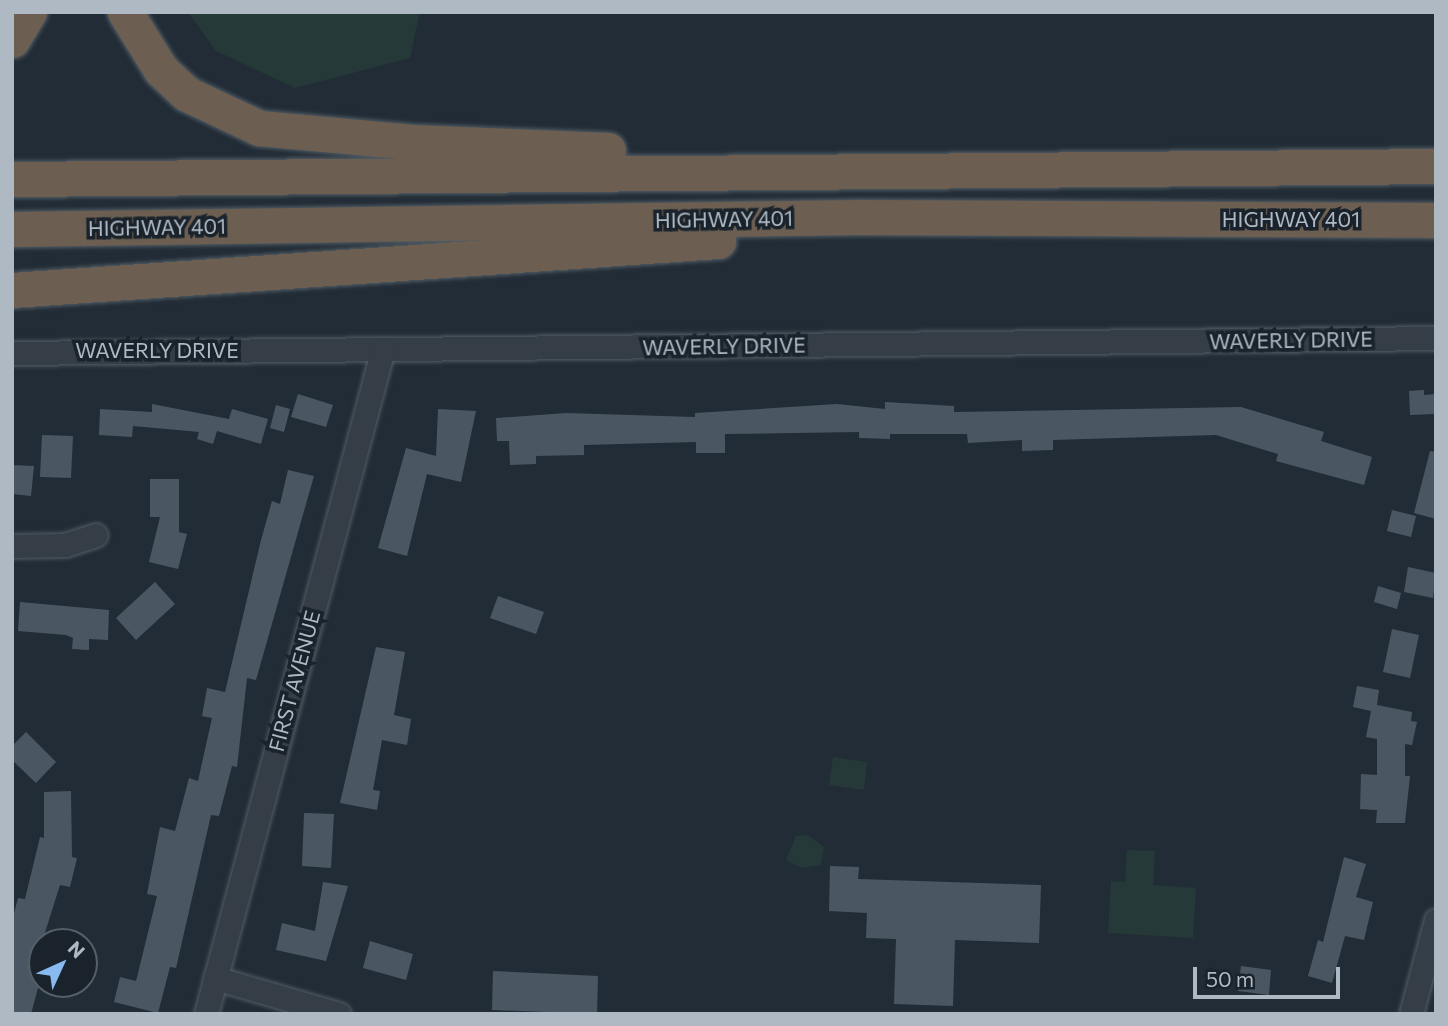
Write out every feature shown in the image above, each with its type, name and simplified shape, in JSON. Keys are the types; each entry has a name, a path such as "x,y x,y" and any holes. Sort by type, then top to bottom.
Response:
{"highway":[{"path":"12,40 29,12"},
{"path":"125,12 139,41 187,94 259,128 412,142 698,153 752,170"},
{"path":"12,179 752,170 1436,166"},
{"path":"12,290 803,236 858,217"},
{"name":"HIGHWAY 401","path":"12,229 858,217 1436,220"}],"street":[{"name":"WAVERLY DRIVE","path":"12,353 1436,338"},
{"name":"FIRST AVENUE","path":"206,1014 383,349"},
{"path":"12,546 65,545 95,535"},
{"path":"1411,1014 1436,920"},
{"path":"215,978 339,1014"}],"green space":[{"path":"188,12 420,12 410,58 295,88 216,51"},
{"path":"833,757 867,762 864,790 829,785"},
{"path":"808,835 824,847 821,865 802,868 786,860 796,836"},
{"path":"1127,850 1155,851 1153,885 1196,888 1193,938 1108,933 1111,881 1125,882"}],"building":[{"path":"1424,390 1424,395 1436,394 1436,414 1410,415 1409,391"},
{"path":"298,394 333,405 326,427 291,417"},
{"path":"885,402 954,406 954,412 1241,407 1324,432 1321,441 1372,457 1364,485 1276,461 1278,454 1216,435 1053,440 1053,450 1022,451 1022,440 968,443 967,434 890,434 890,439 859,438 859,432 725,434 725,453 696,453 696,442 584,445 584,455 536,456 536,464 510,465 509,441 497,441 496,418 566,413 695,417 695,413 837,404 885,409"},
{"path":"152,404 229,419 232,409 268,419 261,444 217,431 213,444 197,439 199,432 133,426 132,437 99,435 100,409 152,412"},
{"path":"276,405 290,409 284,432 270,428"},
{"path":"438,409 476,411 461,482 427,474 407,556 378,548 406,448 436,456"},
{"path":"42,435 73,436 71,478 40,477"},
{"path":"1430,451 1436,452 1436,519 1414,513"},
{"path":"12,465 34,466 31,496 12,494"},
{"path":"288,470 314,476 256,680 247,678 237,767 232,766 219,816 211,815 176,968 170,967 158,1013 114,1002 120,977 136,981 157,896 147,894 160,827 175,831 189,778 198,781 212,718 202,716 207,688 225,692 272,501 280,504"},
{"path":"150,479 179,479 179,532 187,534 178,569 149,562 160,517 150,517"},
{"path":"1392,510 1416,516 1411,537 1387,531"},
{"path":"1408,567 1436,573 1433,598 1404,592"},
{"path":"155,582 175,604 136,640 116,618"},
{"path":"1378,586 1401,593 1397,609 1374,602"},
{"path":"498,596 544,612 536,634 490,618"},
{"path":"20,602 109,610 108,640 89,639 89,650 72,649 73,638 66,635 18,631"},
{"path":"1392,629 1419,635 1410,678 1383,672"},
{"path":"376,647 405,652 394,715 411,719 407,745 382,740 373,790 380,791 377,810 340,803"},
{"path":"1357,686 1379,690 1377,705 1412,712 1411,721 1417,722 1412,745 1405,744 1405,776 1410,776 1405,823 1376,823 1377,810 1360,809 1361,774 1377,775 1377,739 1366,737 1371,711 1353,707"},
{"path":"26,732 56,762 36,783 12,760 12,746"},
{"path":"71,791 72,857 77,858 70,887 60,885 46,928 28,928 28,998 35,998 31,1014 12,1014 12,921 18,898 25,899 40,837 44,838 44,792"},
{"path":"304,813 334,814 331,868 302,866"},
{"path":"1344,857 1366,864 1356,897 1373,902 1364,940 1345,936 1332,983 1308,976 1318,940 1323,942"},
{"path":"830,866 859,867 858,879 1041,885 1039,943 955,940 953,1006 894,1004 896,939 866,938 867,913 829,911"},
{"path":"323,882 348,886 326,961 276,950 282,923 315,931"},
{"path":"370,941 413,954 406,980 363,968"},
{"path":"1241,966 1271,970 1269,995 1238,991"},
{"path":"493,971 598,976 597,1014 492,1010"}]}
